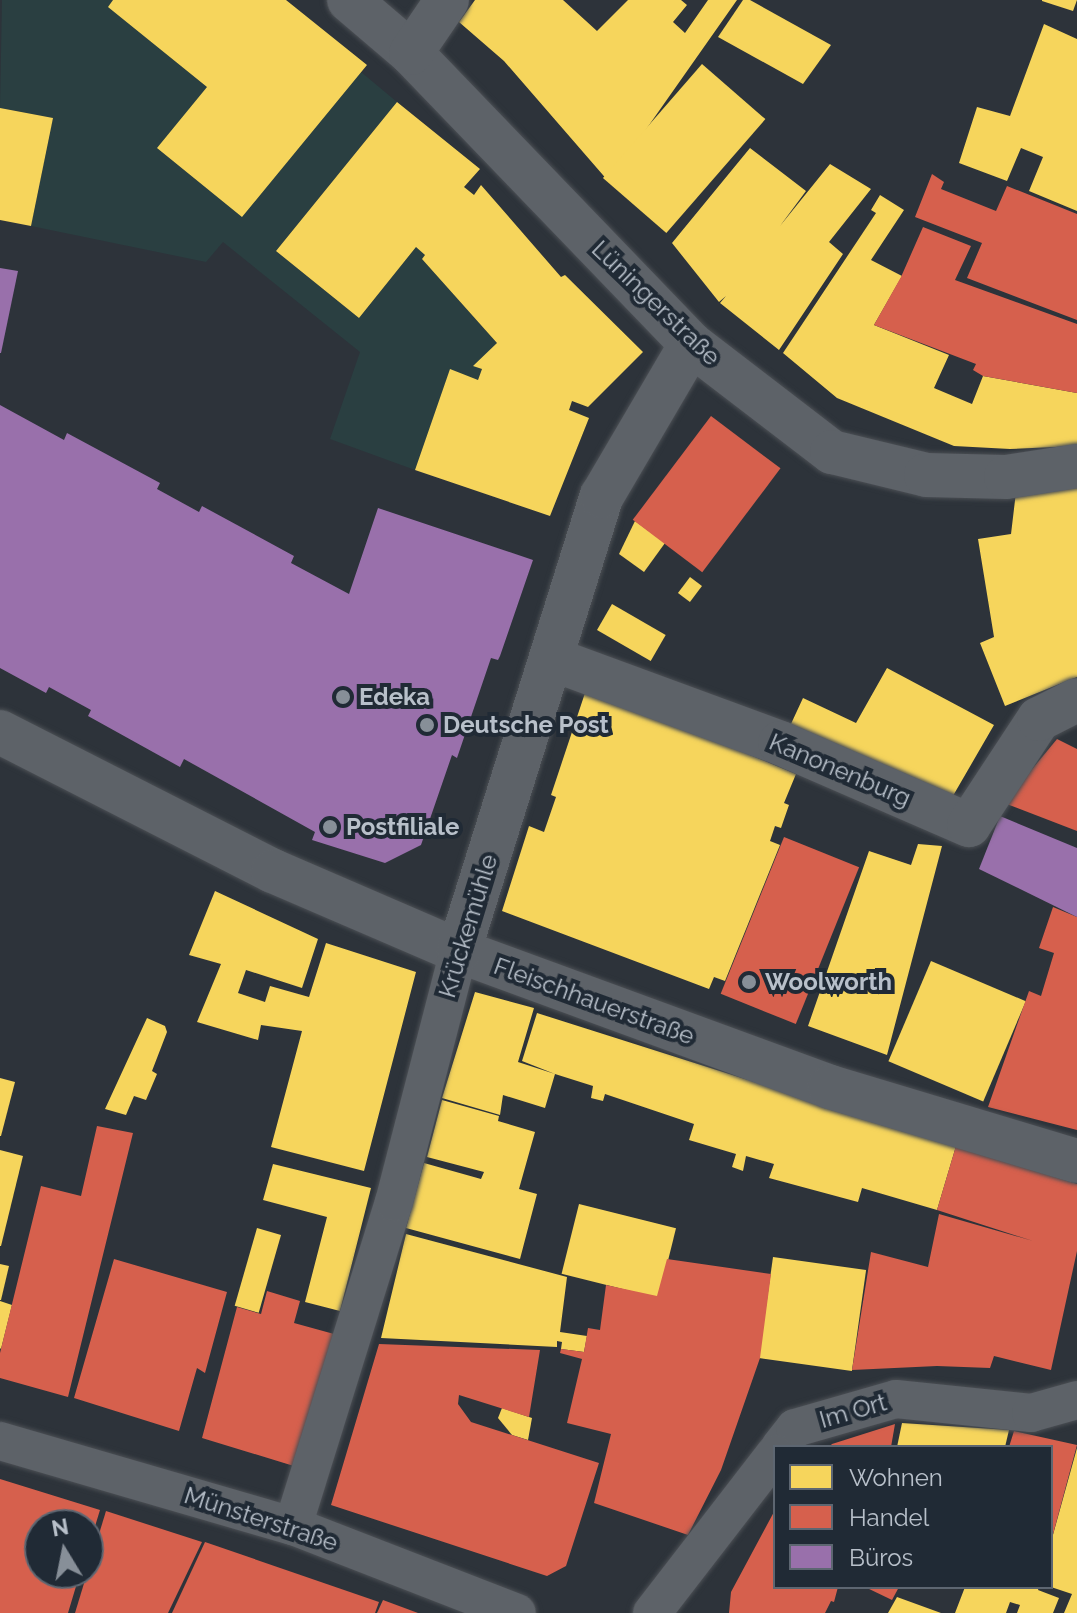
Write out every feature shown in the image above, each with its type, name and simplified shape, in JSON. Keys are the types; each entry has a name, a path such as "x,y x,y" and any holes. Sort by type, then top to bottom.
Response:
{"street":[{"name":"Lüningerstraße","path":"349,0 411,53 691,344 832,452 926,475 1006,477 1077,466"},
{"path":"411,53 447,0"},
{"name":"Krückemühle","path":"293,1526 394,1202 459,951 602,496 691,344"},
{"name":"Kanonenburg","path":"552,659 780,743 969,825 1039,719 1077,700"},
{"name":"Fleischhauerstraße","path":"0,732 273,871 459,951 830,1087 1077,1161"},
{"name":"Im Ort","path":"782,1445 795,1428 896,1399 1031,1413 1077,1400"},
{"name":"Münsterstraße","path":"0,1441 293,1526 517,1613"},
{"path":"652,1613 773,1457"}],"green space":[{"path":"2,0 113,0 109,7 207,87 158,149 242,216 361,72 397,102 276,251 359,318 416,247 425,255 422,259 497,343 474,366 482,369 478,380 450,370 415,470 330,439 360,352 223,242 206,262 31,226 53,118 0,108"}],"building: Wohnen":[{"path":"113,0 286,0 367,65 242,217 157,148 207,87 108,7"},
{"path":"475,0 563,0 597,31 628,0 681,0 687,5 673,22 685,33 708,0 737,0 609,182 504,61 459,22"},
{"path":"743,0 750,0 831,45 803,84 718,37"},
{"path":"1042,0 1077,0 1073,11 1042,1"},
{"path":"1044,24 1077,39 1077,211 1029,191 1043,157 1021,148 1007,181 959,163 977,107 1010,116"},
{"path":"702,64 765,119 666,233 603,178"},
{"path":"397,102 480,169 464,187 474,195 481,185 561,277 565,275 643,352 588,407 572,401 569,410 589,418 550,516 415,470 450,369 478,380 482,369 473,366 497,343 422,259 425,255 416,247 359,318 276,251"},
{"path":"0,108 53,118 31,226 0,220"},
{"path":"750,148 806,191 780,226 830,164 871,189 829,242 843,254 779,350 720,303 726,296 719,302 672,243"},
{"path":"880,195 904,210 871,260 902,276 874,325 949,355 934,388 972,404 983,376 1077,393 1077,446 1010,449 954,446 837,398 783,353 876,213 871,210"},
{"path":"1077,482 1077,677 1005,706 980,643 994,637 978,539 1011,534 1016,492"},
{"path":"635,521 665,543 644,572 619,554"},
{"path":"690,577 702,586 690,602 678,593"},
{"path":"612,604 666,635 651,661 597,630"},
{"path":"887,668 994,725 950,801 790,726 803,698 856,723"},
{"path":"587,687 796,774 784,803 789,805 781,828 775,826 770,841 780,845 725,981 714,977 709,989 502,911 529,826 544,832 556,797 551,795"},
{"path":"918,844 942,846 887,1055 808,1026 869,851 911,865"},
{"path":"215,891 318,939 302,988 246,970 238,993 265,1002 270,986 309,997 326,943 416,972 364,1171 271,1147 302,1031 261,1025 258,1040 197,1022 221,964 189,955"},
{"path":"931,961 1026,1001 983,1102 888,1061"},
{"path":"475,992 534,1008 518,1062 555,1074 545,1108 503,1095 500,1115 442,1098"},
{"path":"537,1013 956,1146 937,1210 862,1188 858,1202 769,1178 774,1164 746,1156 743,1171 732,1167 736,1154 689,1140 694,1124 605,1094 603,1101 591,1098 593,1086 522,1061"},
{"path":"147,1018 165,1026 167,1032 152,1071 157,1074 146,1100 134,1096 126,1115 105,1109"},
{"path":"0,1078 15,1082 1,1136 0,1136"},
{"path":"442,1100 499,1116 498,1121 535,1132 519,1189 537,1194 520,1259 406,1228 424,1163 481,1179 484,1172 427,1157"},
{"path":"0,1150 23,1156 1,1246 0,1246"},
{"path":"273,1164 371,1188 340,1311 305,1302 327,1217 263,1200"},
{"path":"579,1204 676,1228 659,1298 562,1274"},
{"path":"257,1228 281,1235 259,1313 235,1306"},
{"path":"406,1234 567,1277 560,1332 587,1336 584,1352 561,1349 562,1342 557,1341 557,1347 381,1338"},
{"path":"773,1257 866,1270 852,1371 759,1358"},
{"path":"0,1264 9,1266 1,1300 0,1300"},
{"path":"0,1301 12,1305 1,1349 0,1348"},
{"path":"502,1408 532,1418 528,1440 512,1435 498,1418"},
{"path":"902,1423 1009,1430 1005,1445 897,1445"},
{"path":"1077,1448 1077,1613 1064,1613 1072,1594 1053,1588 1053,1535"},
{"path":"964,1589 1038,1589 1059,1598 1053,1613 1017,1613 1020,1605 1010,1602 1006,1613 955,1613"},
{"path":"897,1597 941,1613 888,1613"}],"building: Handel":[{"path":"932,174 944,182 941,189 996,211 1007,186 1077,214 1077,320 967,278 982,243 915,217"},
{"path":"923,227 971,246 955,280 1077,324 1077,393 983,376 973,370 976,364 874,325 901,277"},
{"path":"711,416 780,468 702,572 633,520"},
{"path":"1057,739 1077,749 1077,831 1004,803"},
{"path":"784,837 859,867 796,1024 721,994"},
{"path":"1053,907 1077,917 1077,1130 988,1107 1029,991 1041,996 1054,953 1039,948"},
{"path":"97,1126 133,1133 68,1397 0,1378 0,1353 41,1186 81,1196"},
{"path":"956,1146 1077,1184 1077,1251 1051,1370 994,1356 990,1368 937,1366 852,1370 871,1252 928,1267 939,1214 1033,1241 937,1210"},
{"path":"114,1259 227,1292 205,1373 197,1368 179,1431 74,1398"},
{"path":"667,1259 771,1274 760,1358 721,1470 688,1535 594,1503 611,1434 567,1423 582,1359 560,1353 561,1349 584,1352 588,1328 600,1330 606,1285 657,1296"},
{"path":"267,1291 300,1301 294,1323 334,1334 297,1467 202,1438 237,1307 261,1314"},
{"path":"379,1344 540,1350 529,1417 459,1395 458,1404 471,1422 599,1463 566,1566 547,1576 331,1505"},
{"path":"895,1424 891,1445 832,1444"},
{"path":"1014,1431 1077,1445 1053,1534 1053,1445 1010,1445"},
{"path":"0,1479 97,1509 24,1509 24,1589 75,1589 68,1613 0,1613"},
{"path":"106,1511 202,1542 168,1613 75,1613 82,1589 104,1589"},
{"path":"773,1514 773,1589 837,1589 834,1602 831,1601 825,1613 729,1613 731,1592"},
{"path":"205,1542 379,1602 375,1613 172,1613"},
{"path":"869,1589 898,1589 892,1600"},
{"path":"383,1600 418,1613 377,1613"}],"building: Büros":[{"path":"0,268 18,271 1,353 0,353"},
{"path":"0,405 64,440 67,433 160,483 157,489 199,512 202,506 294,556 291,563 349,594 378,508 533,560 500,656 498,660 491,658 457,758 452,755 421,845 385,863 312,840 315,832 184,759 180,767 88,716 91,710 49,687 46,693 0,668"},
{"path":"1000,816 1077,848 1077,917 979,869"}],"place":[{"name":"Edeka","path":"343,697"},
{"name":"Deutsche Post","path":"427,725"},
{"name":"Postfiliale","path":"330,827"},
{"name":"Woolworth","path":"749,982"}]}
